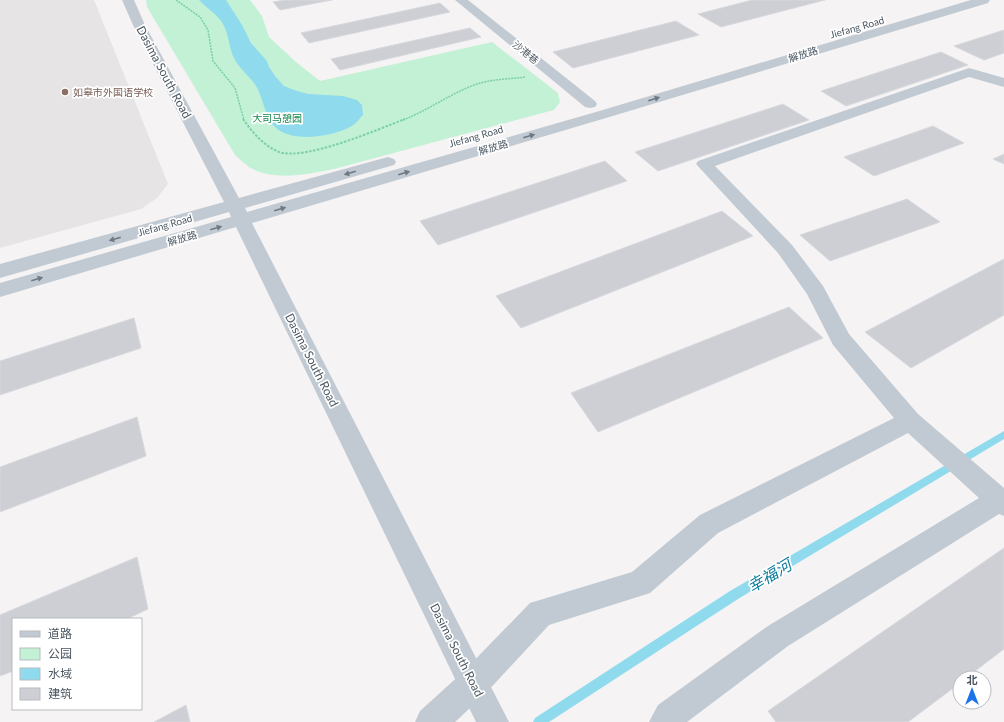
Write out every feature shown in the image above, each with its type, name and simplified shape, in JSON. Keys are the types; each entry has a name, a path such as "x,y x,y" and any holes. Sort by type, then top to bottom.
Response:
{"street":[{"name":"Dasima South Road","path":"128,0 139,25 238,213 492,720"},
{"name":"沙港巷","path":"461,0 590,104"},
{"name":"Jiefang Road","path":"537,119 952,0"},
{"name":"解放路","path":"0,290 238,213 984,0"},
{"path":"665,722 669,716 778,636 1001,502 910,421 841,339 816,291 785,249 704,164 969,72 1004,83"},
{"name":"Jiefang Road","path":"0,271 238,213 400,158"},
{"path":"431,722 474,684 540,613 640,584 709,524 910,421"}],"path":[{"path":"176,0 200,17 208,30 213,61 235,88 243,119 252,132 268,145 280,152 300,153 350,140 416,115 456,92 479,83 507,78 532,77 551,72"}],"shaded area":[{"name":"如皋市外国语学校","path":"0,0 94,0 168,184 157,198 141,209 0,248"}],"green space":[{"name":"大司马憩园","path":"146,0 250,0 262,16 269,37 296,62 320,81 492,42 558,93 560,102 554,110 334,169 291,176 280,176 258,172 249,167 235,155 147,7"}],"water":[{"path":"199,0 226,0 242,25 251,43 267,61 275,76 284,86 308,94 343,96 357,100 362,105 363,115 352,126 342,131 322,136 301,137 282,132 275,127 269,119 256,86 236,62 222,22"}],"building":[{"path":"285,0 332,0 280,10 273,2"},
{"path":"752,0 825,0 721,27 698,14"},
{"path":"440,3 450,12 309,43 301,33"},
{"path":"676,21 699,35 573,68 553,52"},
{"path":"470,28 481,37 340,70 331,59"},
{"path":"1004,30 1004,53 984,60 954,46"},
{"path":"941,52 968,65 846,106 821,91"},
{"path":"783,104 809,120 658,171 635,152"},
{"path":"933,126 964,143 874,176 844,157"},
{"path":"1004,154 1004,164 993,159"},
{"path":"605,161 627,181 438,245 420,221"},
{"path":"907,199 940,222 830,261 800,235"},
{"path":"722,211 753,236 521,328 496,296"},
{"path":"1004,259 1004,315 911,368 865,332"},
{"path":"789,307 823,338 598,432 571,393"},
{"path":"134,318 141,348 0,395 0,361"},
{"path":"137,417 146,456 0,512 0,467"},
{"path":"1004,548 1004,649 976,670 952,670 952,689 908,722 776,722 768,711"},
{"path":"137,557 148,609 129,618 12,618 12,671 0,676 0,615"},
{"path":"186,705 190,722 154,722"}],"waterway":[{"name":"幸福河","path":"539,722 734,595 1004,435"}],"place":[{"name":"如皋市外国语学校","path":"65,92"}]}
